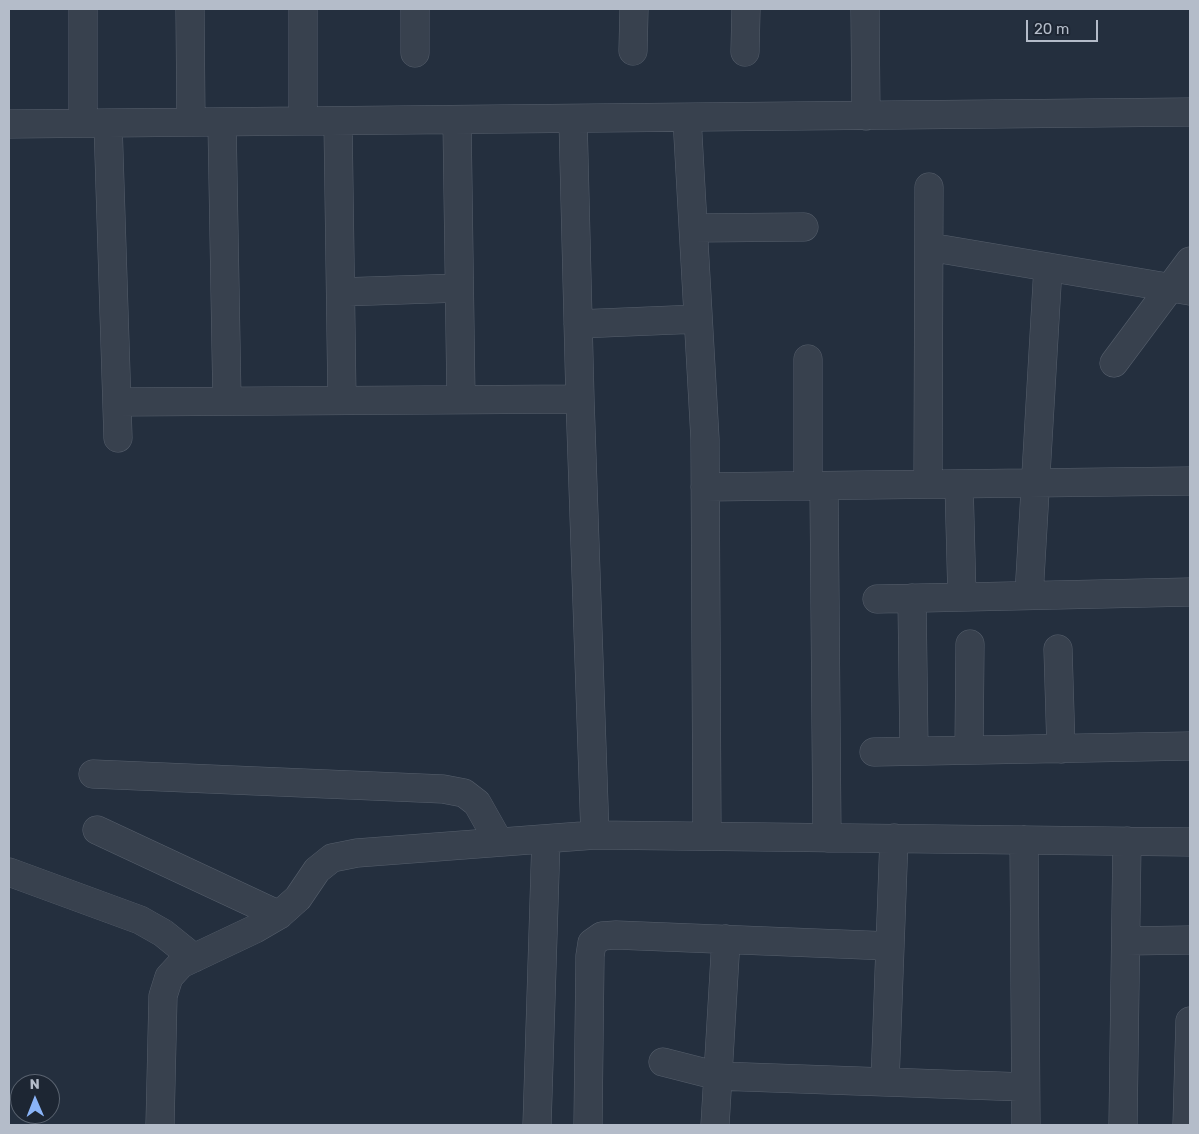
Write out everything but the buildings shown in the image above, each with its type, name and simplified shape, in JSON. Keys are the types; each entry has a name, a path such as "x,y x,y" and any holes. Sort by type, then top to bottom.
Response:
{"street":[{"path":"83,9 96,123 117,402 118,438"},
{"path":"190,9 190,122"},
{"path":"302,121 303,9"},
{"path":"415,9 415,53"},
{"path":"633,51 634,9"},
{"path":"745,52 746,9"},
{"path":"865,9 866,116"},
{"path":"9,124 1190,112"},
{"path":"573,118 580,399 595,835"},
{"path":"688,118 705,439 707,836"},
{"path":"457,120 461,400"},
{"path":"338,121 342,400"},
{"path":"222,122 227,401"},
{"path":"928,484 929,187"},
{"path":"694,228 804,227"},
{"path":"929,247 1180,289"},
{"path":"1114,363 1180,289 1190,261"},
{"path":"1029,595 1048,266"},
{"path":"340,292 459,288"},
{"path":"578,324 698,319"},
{"path":"808,359 816,486 827,838"},
{"path":"117,402 580,399"},
{"path":"706,487 1190,481"},
{"path":"959,484 962,597"},
{"path":"877,598 1190,592"},
{"path":"912,598 914,751"},
{"path":"969,750 970,644"},
{"path":"1058,650 1061,749"},
{"path":"874,752 1190,746"},
{"path":"93,774 443,789 464,794 477,802 499,842"},
{"path":"98,830 279,915"},
{"path":"160,1125 163,996 169,977 181,964 279,915 298,898 317,870 332,858 357,853 595,835 1190,842"},
{"path":"885,1082 894,838"},
{"path":"537,1125 546,839"},
{"path":"1024,840 1026,1125"},
{"path":"1123,1125 1127,841"},
{"path":"9,872 140,920 163,933 194,958"},
{"path":"588,1125 590,956 592,943 602,936 890,946"},
{"path":"715,1125 726,940"},
{"path":"1126,941 1190,940"},
{"path":"1187,1125 1190,1021"},
{"path":"663,1062 718,1076 1025,1087"}]}
